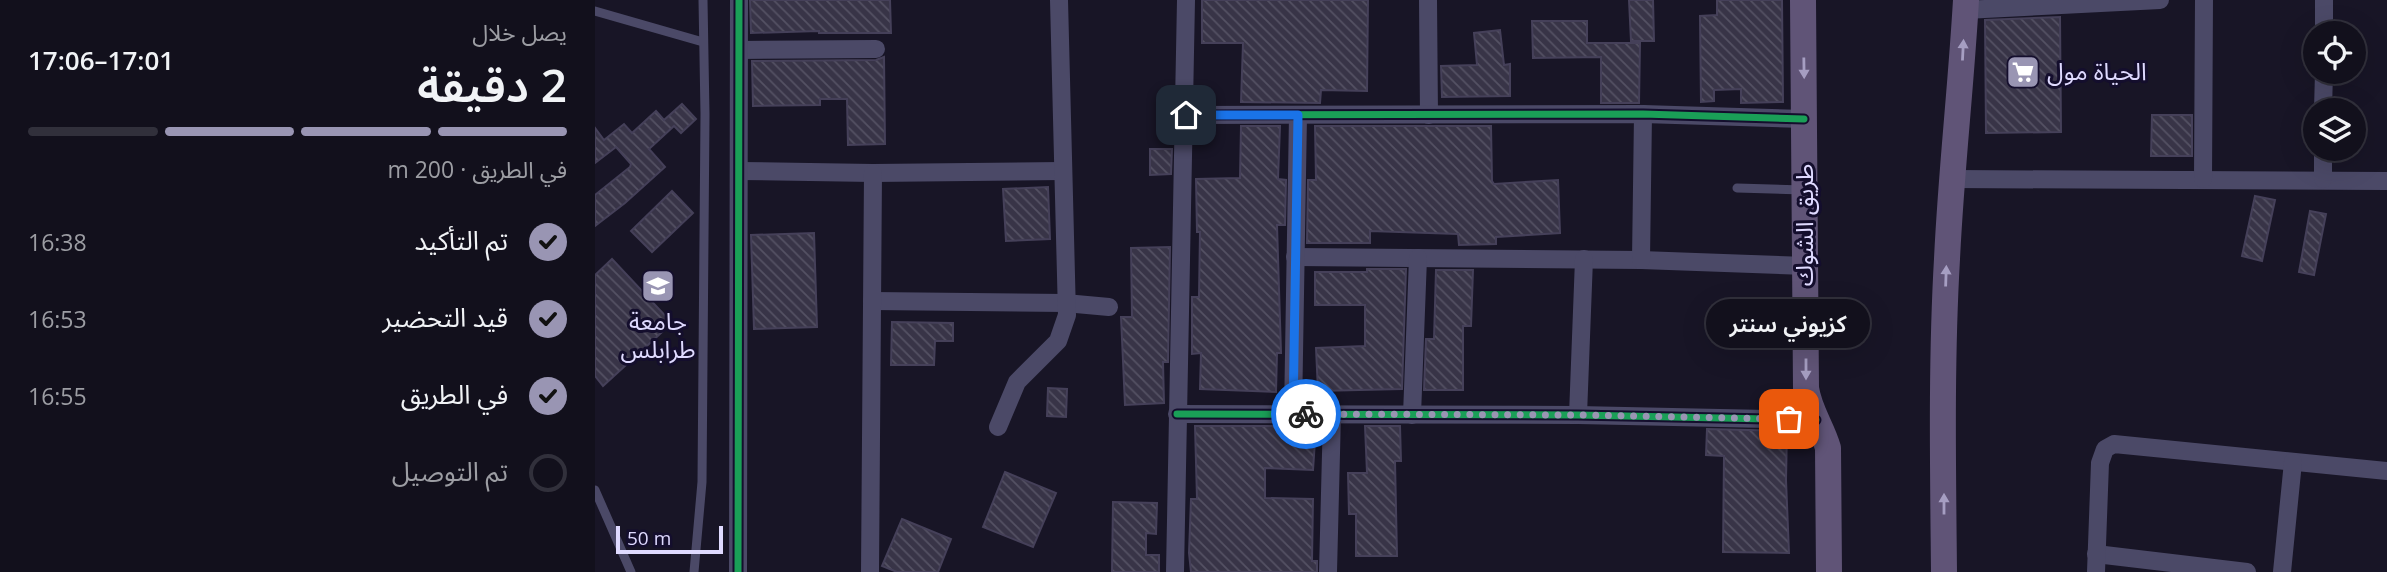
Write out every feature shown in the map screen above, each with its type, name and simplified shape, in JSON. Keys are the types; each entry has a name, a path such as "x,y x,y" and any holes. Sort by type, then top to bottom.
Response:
{"main road":[{"name":"طريق الشوك","path":"1803,0 1806,388 1828,448 1829,572"},
{"path":"1944,572 1944,320 1965,5"}],"street":[{"path":"738,572 739,0"},
{"path":"997,427 1017,382 1058,341 1067,315 1059,0"},
{"path":"1175,572 1186,115 1186,0"},
{"path":"1428,0 1429,114"},
{"path":"1965,5 2160,0"},
{"path":"2203,179 2204,0"},
{"path":"2324,0 2324,21"},
{"path":"739,50 876,49"},
{"path":"1186,115 1643,114 1804,118"},
{"path":"1641,260 1643,114"},
{"path":"1293,414 1298,115"},
{"path":"2323,161 2323,179"},
{"path":"739,171 1062,171"},
{"path":"870,572 873,173"},
{"path":"1952,179 2387,181"},
{"path":"1296,257 1641,260 1805,266"},
{"path":"1412,415 1417,258"},
{"path":"1578,415 1584,259"},
{"path":"872,302 1065,303 1109,307"},
{"path":"1177,414 1578,415 1816,420"},
{"path":"1328,572 1332,414"},
{"path":"2096,572 2100,463 2102,453 2109,446 2119,443 2387,471"},
{"path":"2282,572 2293,462"},
{"path":"2097,554 2247,572"}],"lane":[{"path":"694,572 702,482 702,0"},
{"path":"595,11 703,42"},
{"path":"1737,188 1805,190"},
{"path":"595,490 631,572"}],"building":[{"path":"750,0 890,0 891,33 751,33"},
{"path":"1202,0 1368,0 1367,91 1321,90 1320,103 1241,102 1243,43 1202,43"},
{"path":"1629,0 1653,0 1654,41 1631,41"},
{"path":"1717,0 1782,0 1783,102 1741,103 1741,89 1714,90 1714,101 1701,102 1700,16 1717,15"},
{"name":"الحياة مول","path":"2060,17 2061,132 1986,133 1985,20"},
{"path":"1532,21 1587,21 1587,43 1640,43 1639,103 1601,103 1601,57 1533,58"},
{"path":"1500,30 1504,65 1510,64 1510,96 1442,97 1441,66 1477,65 1474,33"},
{"path":"884,57 885,144 848,145 847,99 820,99 820,105 753,106 752,61 876,60"},
{"path":"682,104 696,119 681,133 674,126 649,149 665,167 595,226 595,195 631,164 616,147 595,163 595,128 604,140 624,124 632,133 656,111 664,120"},
{"path":"2152,115 2192,115 2192,156 2151,156"},
{"path":"1241,126 1280,126 1278,179 1286,180 1285,225 1277,225 1281,353 1277,353 1276,392 1200,389 1201,353 1192,354 1192,297 1199,297 1200,232 1197,232 1196,179 1240,178"},
{"path":"1315,126 1491,126 1492,181 1494,184 1558,180 1560,233 1496,237 1496,244 1459,245 1458,234 1370,231 1370,243 1307,243 1308,180 1316,180"},
{"path":"1150,149 1172,149 1171,174 1150,175"},
{"path":"1048,187 1050,239 1006,241 1003,189"},
{"path":"672,191 693,213 652,252 631,231"},
{"path":"2255,196 2275,200 2262,261 2242,256"},
{"path":"2310,211 2326,214 2314,275 2299,272"},
{"path":"814,233 817,327 754,329 751,235"},
{"path":"1170,247 1168,362 1163,362 1164,403 1125,405 1121,317 1132,317 1131,248"},
{"path":"612,259 672,323 603,386 595,376 595,275"},
{"path":"1367,269 1406,269 1402,389 1318,391 1316,348 1365,346 1365,305 1315,305 1315,272 1367,272"},
{"path":"1436,270 1473,270 1471,326 1463,326 1463,390 1424,390 1426,339 1434,339"},
{"path":"892,322 953,323 953,341 935,341 934,365 891,365"},
{"path":"1048,388 1067,389 1066,417 1047,416"},
{"path":"1195,426 1316,426 1313,470 1265,468 1265,498 1313,499 1312,561 1317,561 1317,572 1191,572 1191,499 1197,499"},
{"path":"1365,426 1400,426 1401,461 1395,461 1397,556 1356,556 1356,514 1349,514 1348,473 1367,473"},
{"path":"1707,429 1787,431 1789,553 1723,552 1724,456 1706,455"},
{"path":"1005,472 1056,493 1033,547 983,527"},
{"path":"1113,502 1157,503 1156,534 1146,533 1146,555 1159,555 1159,572 1112,572"},
{"path":"902,519 951,539 938,572 897,572 882,566"}],"cycle path":[{"path":"738,572 739,0"},
{"path":"1186,115 1643,114 1804,119"},
{"path":"1177,414 1578,415 1816,420"}],"way so far":[{"path":"1306,414 1789,419"}],"place":[{"name":"الحياة مول","path":"2023,72"},
{"name":"جامعة طرابلس","path":"658,286"},
{"name":"كزيوني سنتر","path":"1789,419"}],"route":[{"path":"1186,115 1298,115 1293,414 1306,414"}]}
